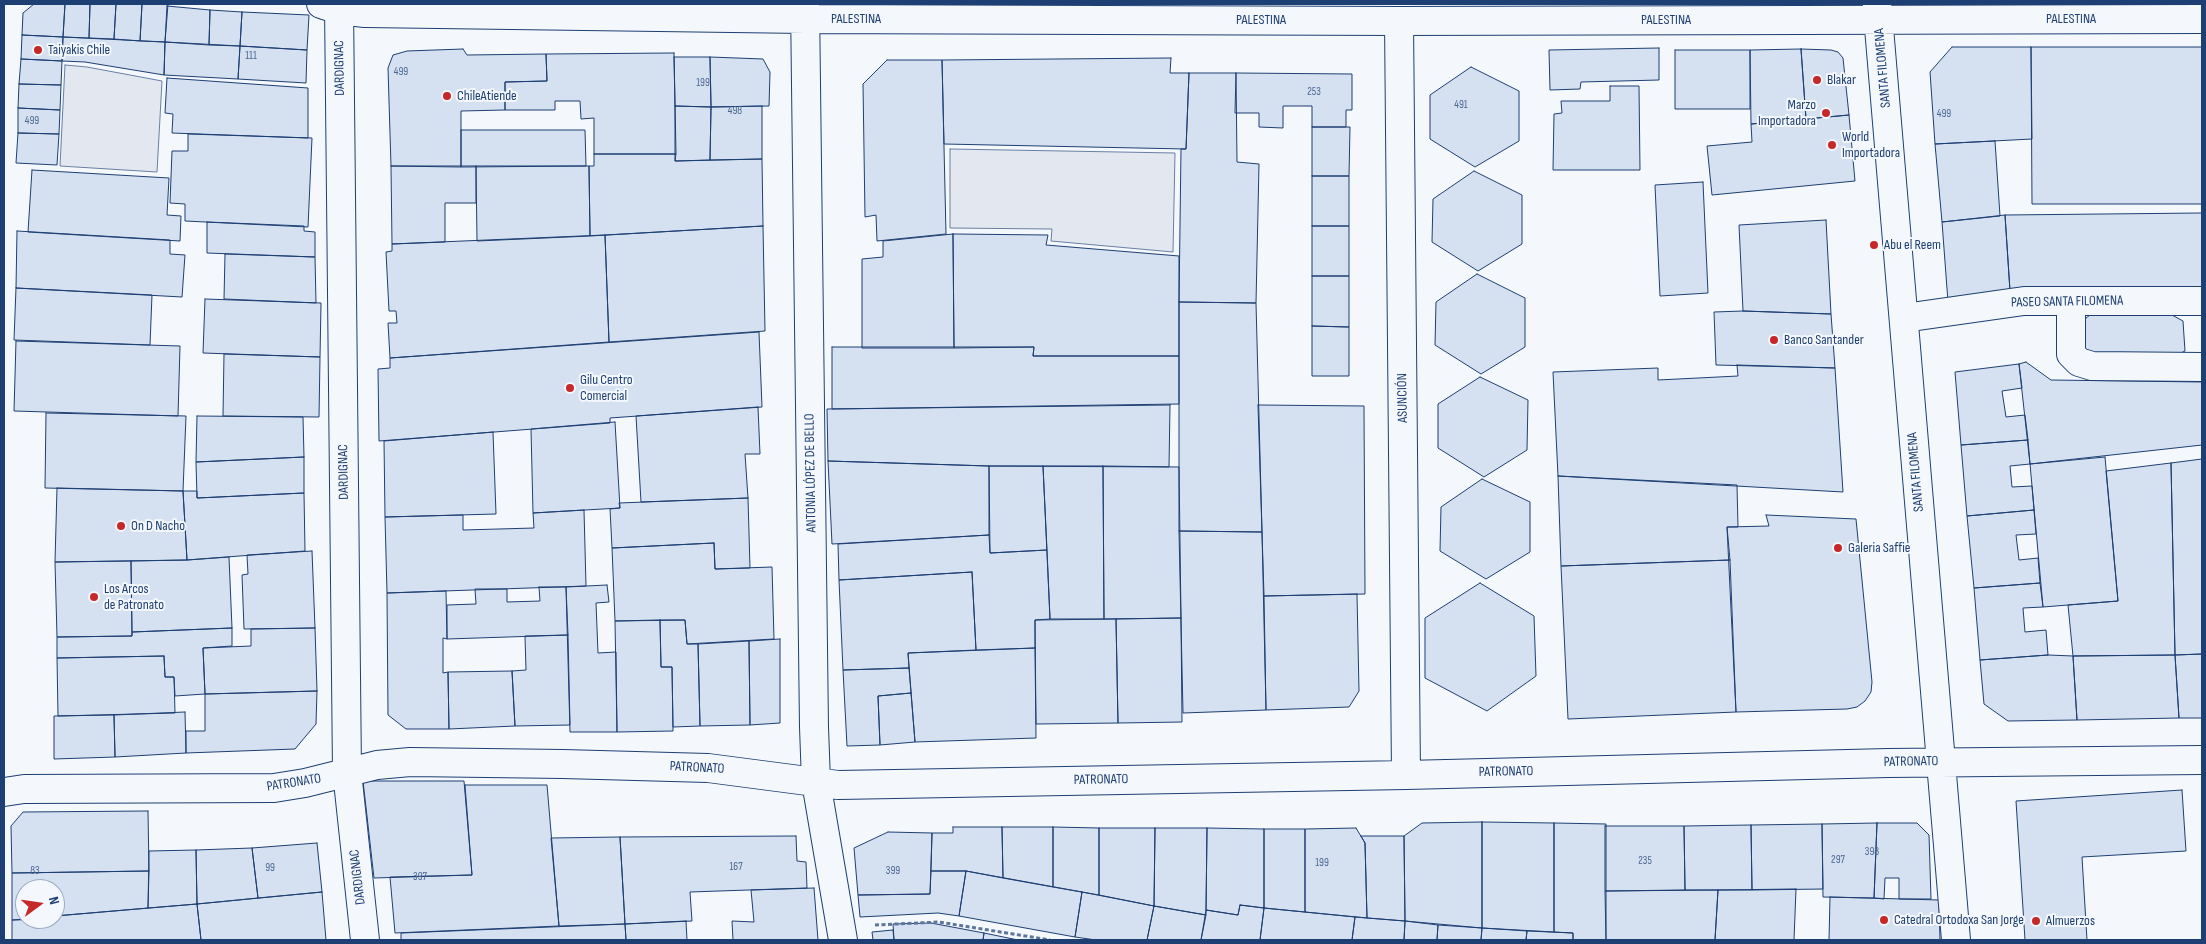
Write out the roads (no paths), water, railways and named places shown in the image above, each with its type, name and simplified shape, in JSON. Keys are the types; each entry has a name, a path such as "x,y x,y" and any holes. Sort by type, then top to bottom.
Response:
{"street":[{"name":"PALESTINA","path":"333,6 386,14 805,11 1399,21 1878,11 2186,14"},
{"name":"DARDIGNAC","path":"333,6 347,772 365,940"},
{"name":"ANTONIA LÓPEZ DE BELLO","path":"805,11 816,782 842,934"},
{"name":"SANTA FILOMENA","path":"1878,11 1956,940"},
{"name":"ASUNCIÓN","path":"1399,21 1406,775"},
{"name":"PASEO SANTA FILOMENA","path":"1904,318 2024,300 2202,301"},
{"path":"2071,301 2071,354 2079,362 2092,366 2202,367"},
{"name":"PATRONATO","path":"4,792 24,789 274,788 305,783 377,765 410,762 563,764 738,770 838,785 1406,775 1941,762 2202,760"}],"place":[{"name":"Taiyakis Chile","path":"38,50"},
{"name":"Blakar","path":"1817,80"},
{"name":"ChileAtiende","path":"447,96"},
{"name":"Marzo Importadora","path":"1826,113"},
{"name":"World Importadora","path":"1832,145"},
{"name":"Abu el Reem","path":"1874,245"},
{"name":"Banco Santander","path":"1774,340"},
{"name":"Gilu Centro Comercial","path":"570,388"},
{"name":"On D Nacho","path":"121,526"},
{"name":"Galeria Saffie","path":"1838,548"},
{"name":"Los Arcos de Patronato","path":"94,597"},
{"name":"Catedral Ortodoxa San Jorge","path":"1884,920"},
{"name":"Almuerzos","path":"2036,921"}]}
